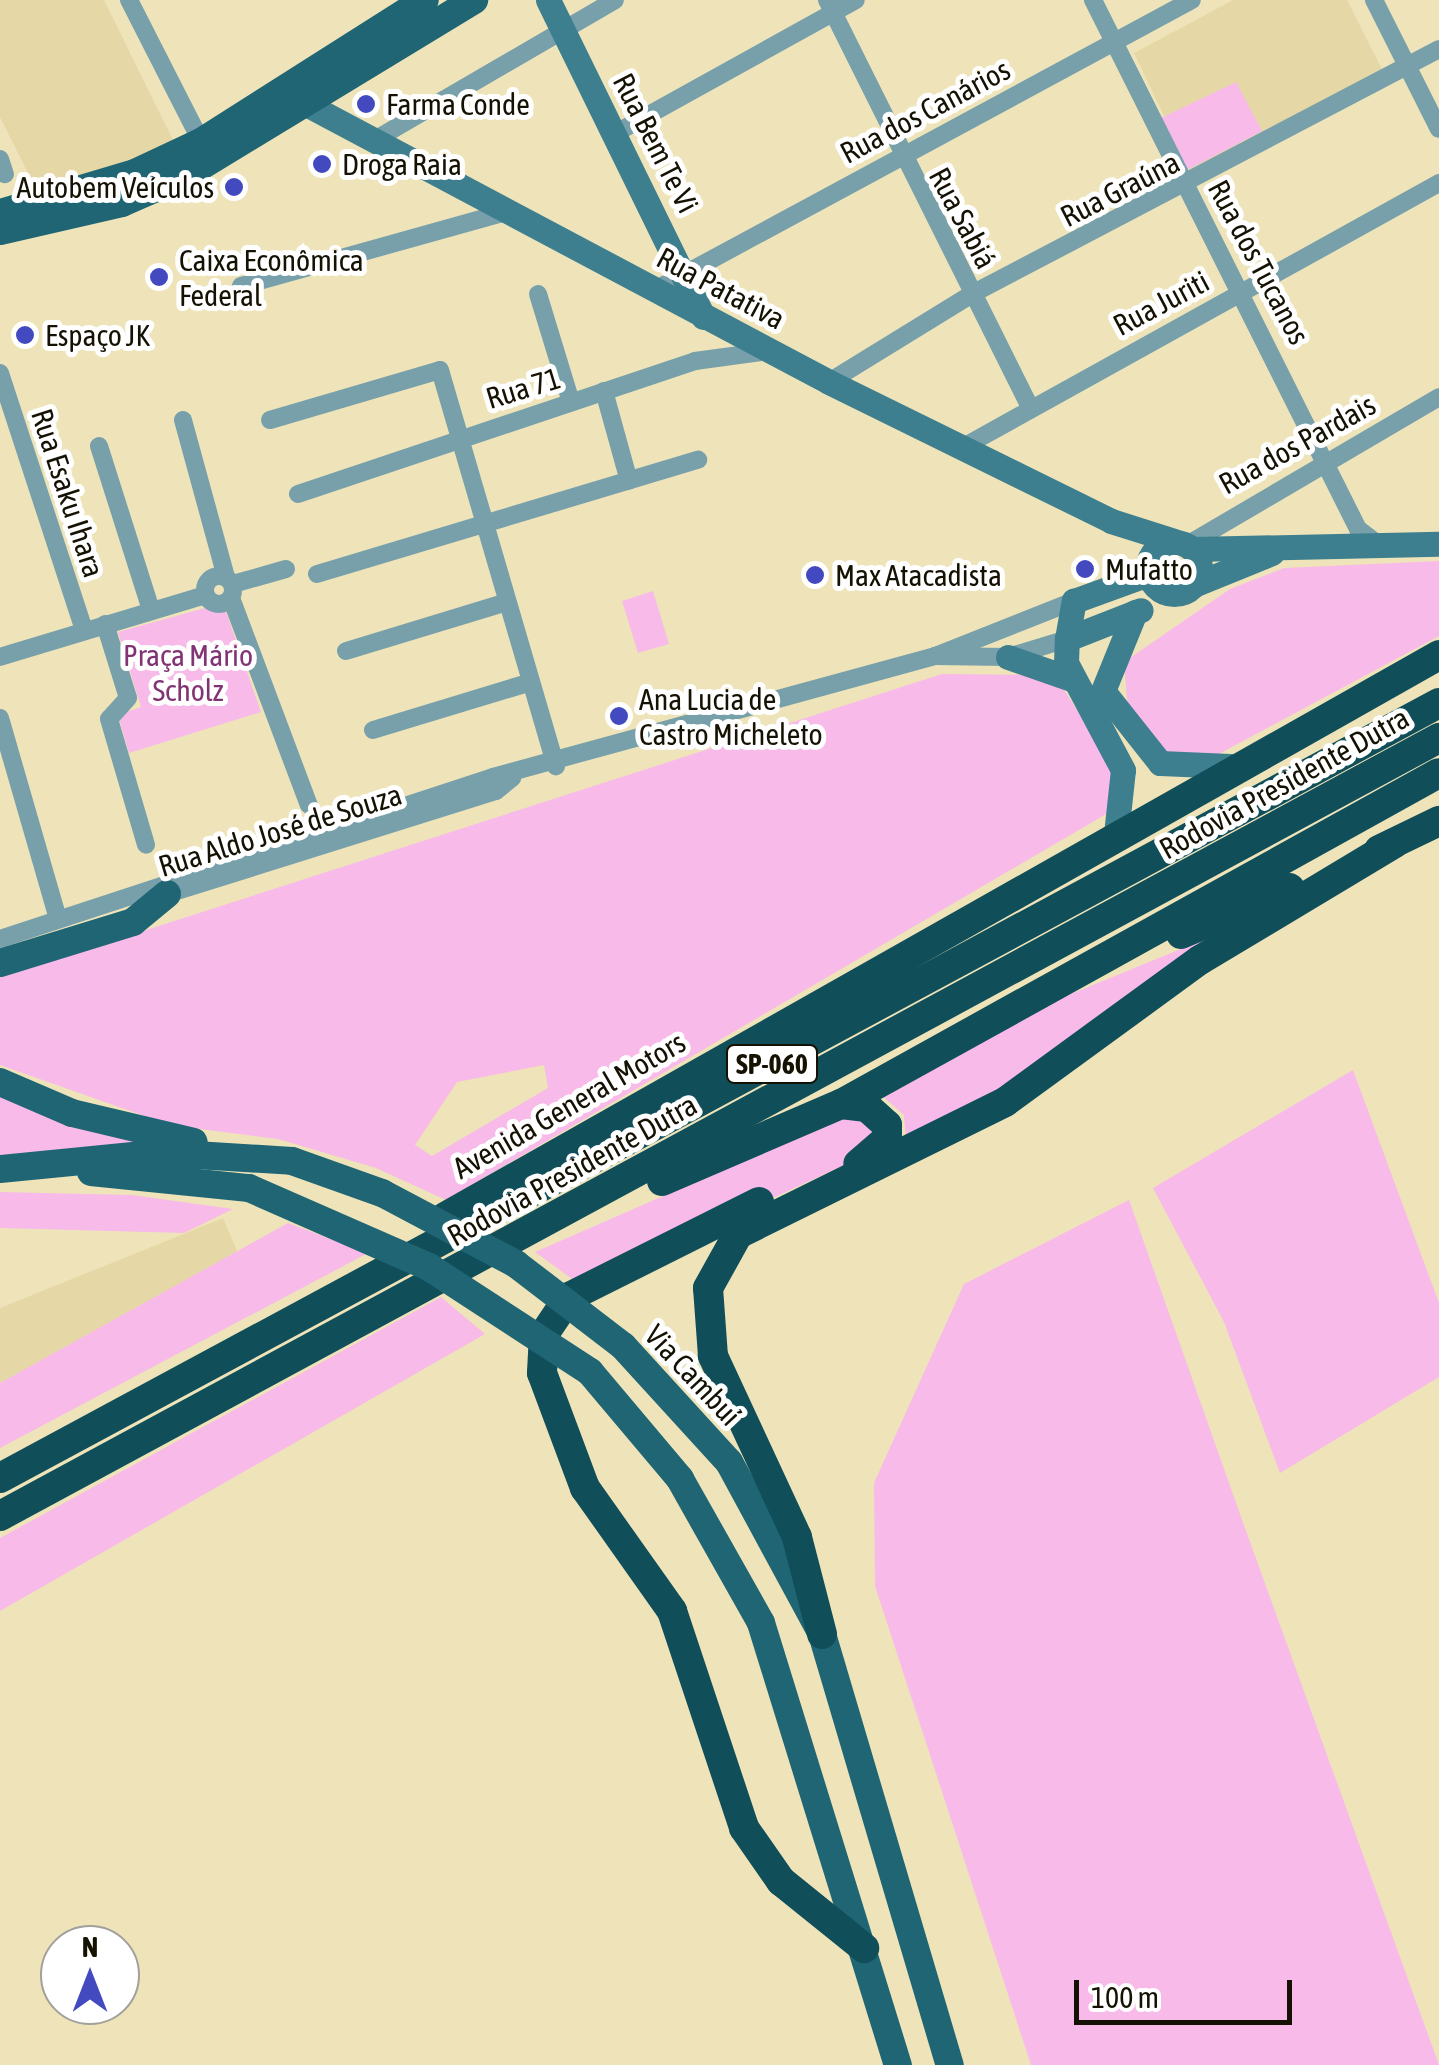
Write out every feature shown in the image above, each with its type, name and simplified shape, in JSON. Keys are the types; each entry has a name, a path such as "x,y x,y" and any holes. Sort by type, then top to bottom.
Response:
{"highway":[{"name":"Avenida General Motors","path":"103,1423 543,1159 1230,766 1439,655"},
{"name":"Rodovia Presidente Dutra","path":"0,1478 1439,703"},
{"name":"Rodovia Presidente Dutra","path":"0,1516 445,1280 1439,738"},
{"path":"445,1280 841,1104 1439,773"},
{"path":"1022,1002 1439,822"},
{"path":"822,1634 797,1537 713,1356 708,1288 730,1246 764,1216 1005,1102 1188,968 1395,843"},
{"path":"841,1104 880,1114 887,1138 879,1149 568,1297 544,1334 542,1373 586,1488 672,1611 744,1828 782,1881 864,1948"}],"main road":[{"path":"0,231 122,203 206,151 425,0"},
{"path":"0,213 206,151 306,104 474,0"},
{"name":"Rua Bem Te Vi","path":"548,0 712,322"},
{"name":"Rua Patativa","path":"306,104 378,138 712,322 1110,521 1185,545 1439,544"},
{"name":"Rua Patativa","path":"1110,521 1148,569 1186,589"},
{"path":"1116,834 1122,770 1074,680 1067,639 1074,601 1148,569 1185,545"},
{"path":"1185,545 1186,589"},
{"path":"1067,639 1290,546"},
{"path":"1135,612 1103,691 1160,763 1230,766"},
{"path":"1008,657 1074,680"},
{"path":"0,963 133,922 166,894"},
{"path":"0,1082 72,1113 234,1152"},
{"name":"Via Cambuí","path":"5,1168 234,1152 292,1160 382,1193 516,1264 623,1346 729,1462 822,1634 950,2065"},
{"name":"Via Cambuí","path":"5,1168 249,1188 430,1267 590,1372 680,1478 761,1623 898,2065"}],"street":[{"path":"129,0 206,151"},
{"path":"378,138 614,0"},
{"path":"616,133 830,6 856,0"},
{"name":"Rua dos Tucanos","path":"1094,0 1329,457 1358,528 1380,545"},
{"name":"Rua dos Canários","path":"654,290 1192,0"},
{"path":"1374,0 1439,128"},
{"name":"Rua Sabiá","path":"830,6 900,156 1029,406"},
{"name":"Rua Graúna","path":"830,382 972,294 1188,186 1439,49"},
{"name":"Rua Juriti","path":"965,446 1029,406 1439,184"},
{"path":"241,286 510,211"},
{"path":"538,294 571,402"},
{"path":"696,361 720,347 712,322"},
{"name":"Rua 71","path":"298,494 696,361 770,352"},
{"path":"270,420 440,370 556,766"},
{"name":"Rua Esaku Ihara","path":"0,373 84,630"},
{"path":"604,392 630,481"},
{"name":"Rua dos Pardais","path":"1185,545 1329,457 1439,397"},
{"path":"183,420 230,586 309,805"},
{"path":"99,446 151,610"},
{"path":"317,574 698,460"},
{"path":"0,657 206,595 208,581 230,586 286,568"},
{"name":"Rua Aldo José de Souza","path":"0,939 512,778 935,656 1074,601"},
{"path":"346,651 507,602"},
{"path":"104,624 128,698 109,719 146,845"},
{"name":"Rua Aldo José de Souza","path":"935,656 1008,657 1067,639"},
{"path":"373,730 531,682"},
{"path":"0,718 58,919"},
{"name":"Rua Aldo José de Souza","path":"58,919 166,894 496,791 512,778"}],"shaded area":[{"path":"0,0 104,0 176,146 41,199 0,117"},
{"path":"1233,0 1347,0 1383,71 1191,173 1134,53"},
{"path":"223,1218 239,1255 0,1383 0,1308"}],"green space":[{"path":"1236,82 1262,131 1185,171 1161,118"},
{"path":"1439,561 1439,636 1215,756 1164,759 1128,711 1124,662 1230,589 1284,568"},
{"path":"653,591 669,644 638,653 622,601"},
{"name":"Praça Mário Scholz","path":"223,603 261,712 129,753 118,715 141,707 118,632"},
{"path":"942,674 1041,675 1061,685 1112,765 1108,813 446,1200 376,1168 278,1139 170,1125 0,1065 0,977","holes":["544,1065 548,1088 432,1156 415,1145 457,1082"]},
{"path":"1242,924 1047,1070 906,1139 904,1115 881,1095 1044,1005"},
{"path":"1353,1070 1439,1303 1439,1377 1280,1473 1224,1322 1153,1188"},
{"path":"0,1097 139,1143 0,1165"},
{"path":"867,1107 879,1149 582,1286 535,1252"},
{"path":"0,1192 132,1195 233,1209 184,1233 0,1228"},
{"path":"1129,1200 1439,2065 1031,2065 875,1586 874,1483 964,1284"},
{"path":"288,1223 368,1253 0,1448 0,1383"},
{"path":"441,1297 485,1334 0,1611 0,1538"}],"place":[{"name":"Farma Conde","path":"366,104"},
{"name":"Droga Raia","path":"322,164"},
{"name":"Autobem Veículos","path":"234,187"},
{"name":"Caixa Econômica Federal","path":"159,277"},
{"name":"Espaço JK","path":"25,335"},
{"name":"Mufatto","path":"1085,569"},
{"name":"Max Atacadista","path":"815,575"},
{"name":"Ana Lucia de Castro Micheleto","path":"619,716"}]}
